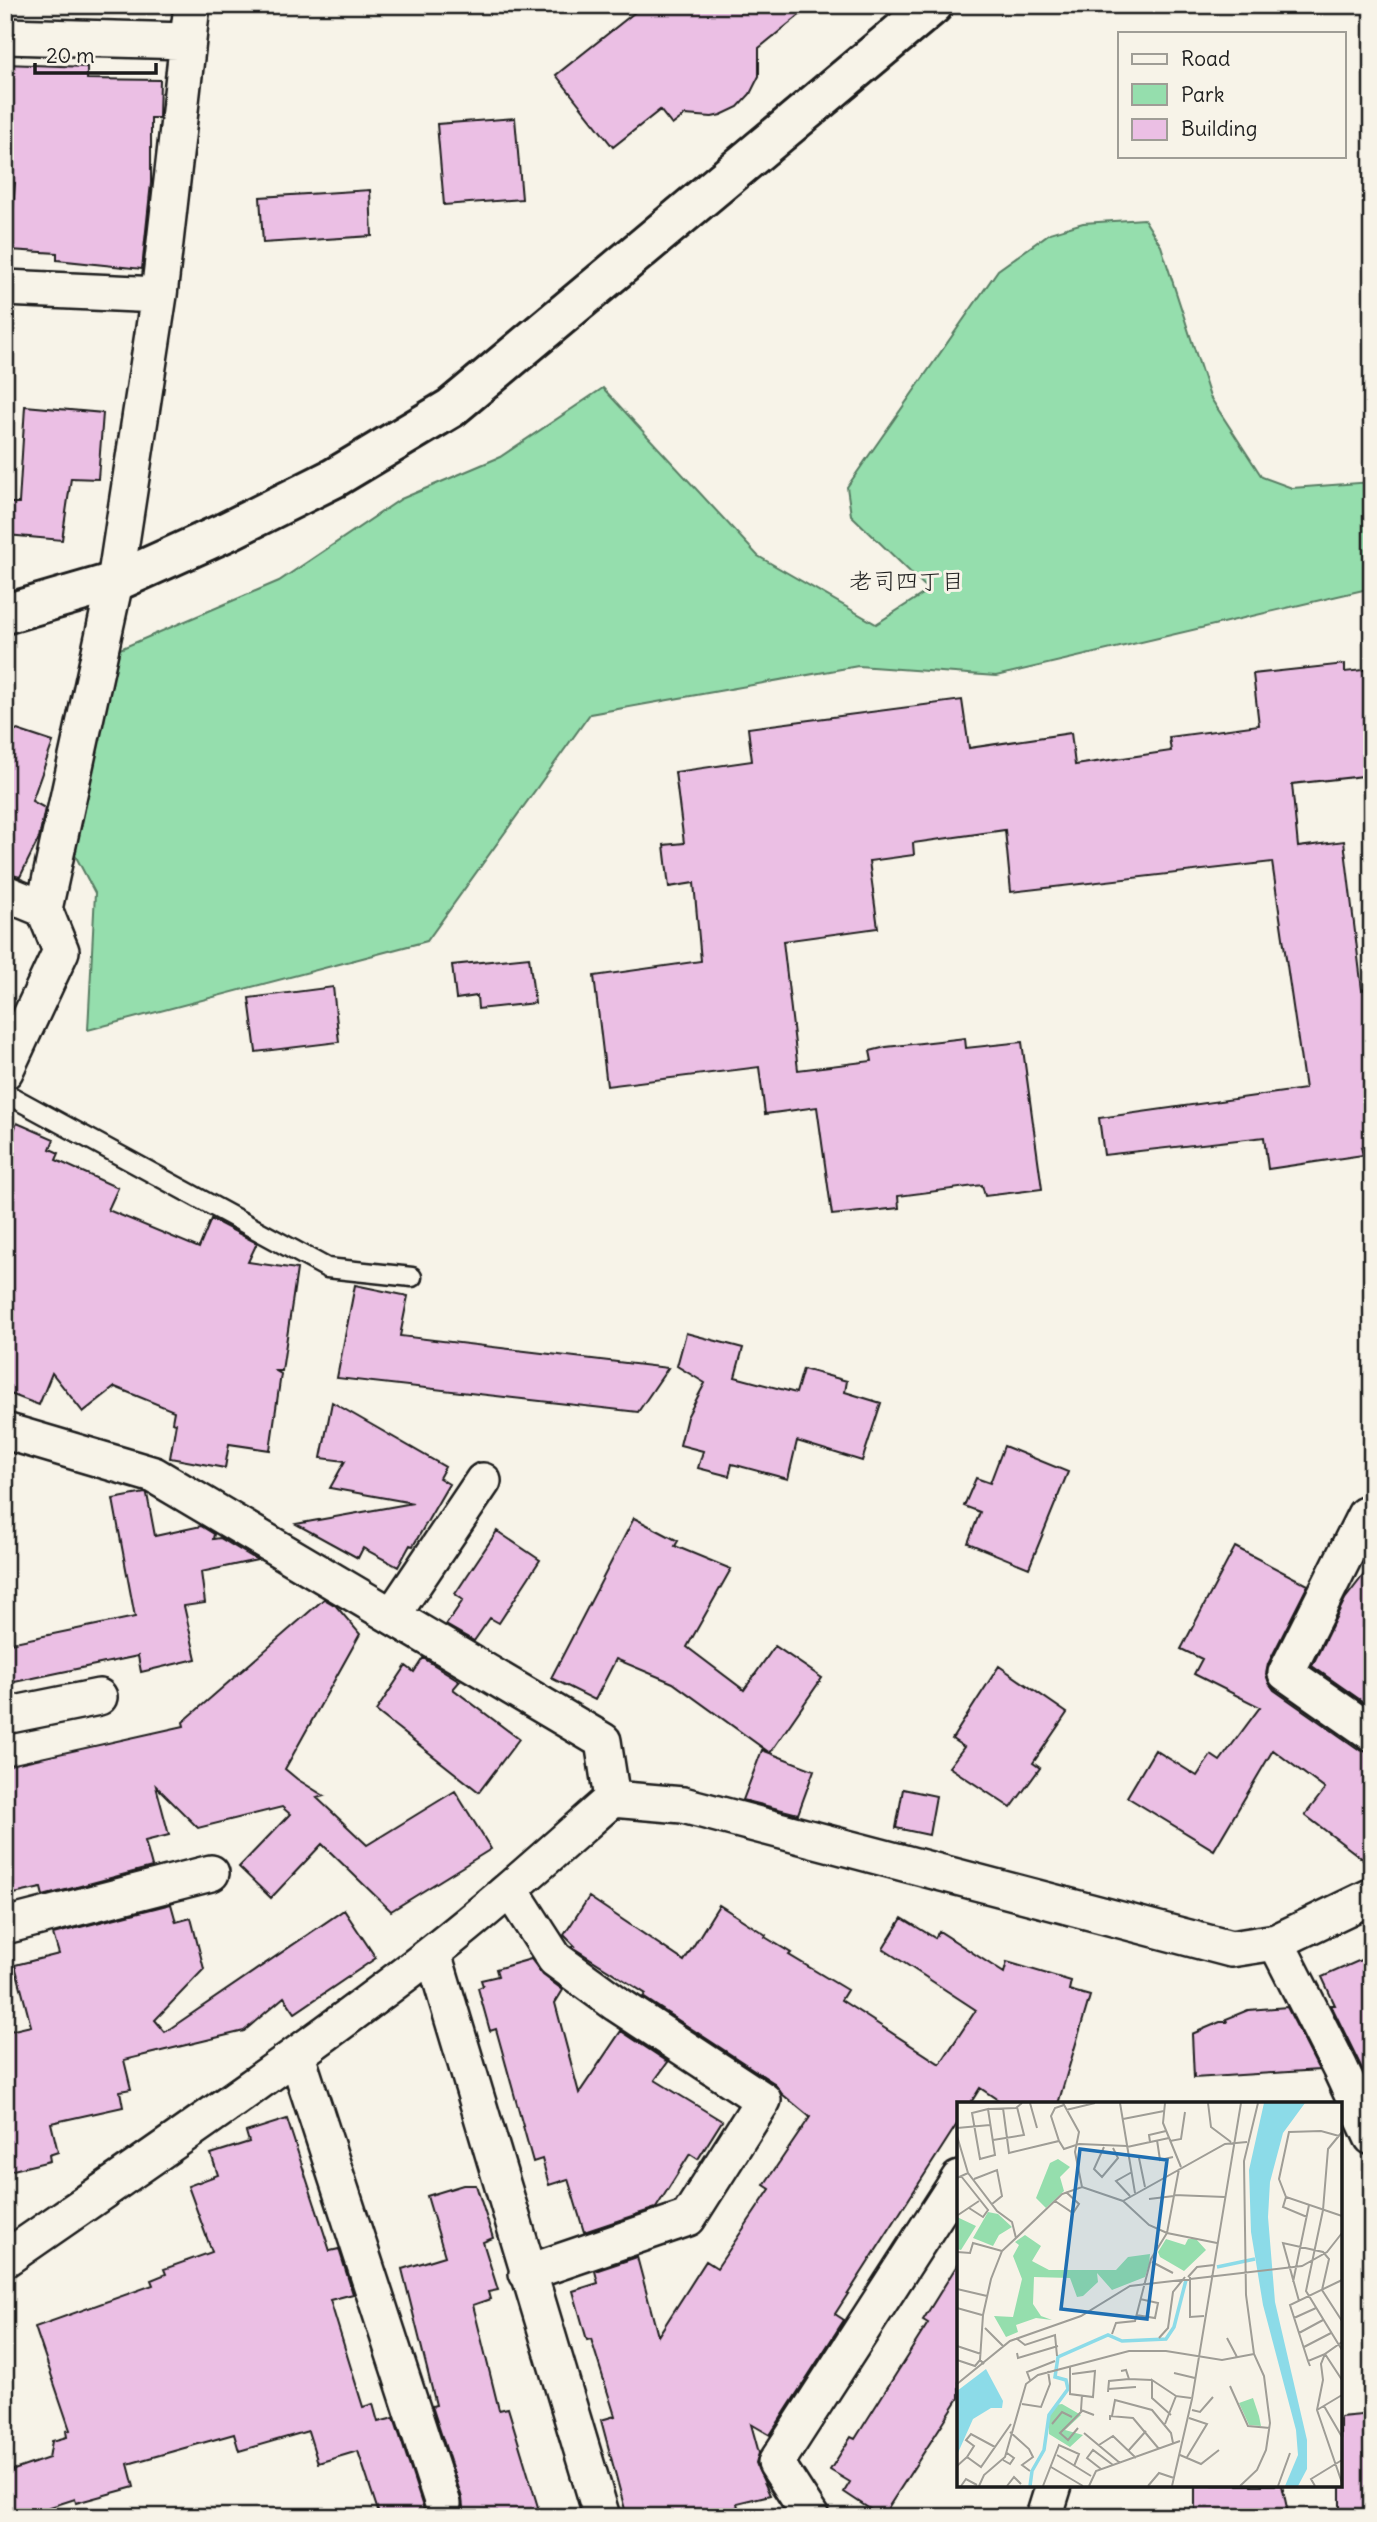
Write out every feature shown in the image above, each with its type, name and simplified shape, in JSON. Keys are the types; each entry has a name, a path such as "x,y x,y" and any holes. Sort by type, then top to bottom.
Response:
{"street":[{"path":"5,1070 61,951 44,909 115,582 159,295 191,5"},
{"path":"5,614 115,582 334,478 451,408 933,5"},
{"path":"5,36 187,41"},
{"path":"5,288 159,295"},
{"path":"5,893 44,909"},
{"path":"5,1431 154,1475 603,1741 612,1799"},
{"path":"392,1616 483,1481"},
{"path":"1372,1518 1366,1514 1286,1672 1372,1733"},
{"path":"5,1716 99,1697"},
{"path":"5,2259 297,2056 433,1952 510,1889 612,1799 683,1805 1231,1949 1276,1942 1372,1896"},
{"path":"5,1926 211,1873"},
{"path":"510,1889 555,1959 617,2004 763,2100 688,2218 527,2273"},
{"path":"1276,1942 1372,2137"},
{"path":"433,1952 602,2517"},
{"path":"297,2056 443,2504"},
{"path":"811,2517 776,2463 957,2182"},
{"path":"1044,2517 1053,2487"}],"lane":[{"path":"5,1093 327,1268 412,1277"}],"green space":[{"path":"1144,219 1161,246 1210,397 1262,477 1292,488 1372,482 1372,588 996,676 858,666 590,714 427,941 88,1030 95,893 75,855 113,652 279,581 401,499 500,457 603,388 758,556 876,624 929,590 851,515 847,487 998,270 1050,233 1083,223"}],"building":[{"path":"644,5 812,5 759,48 759,76 750,94 738,107 712,117 685,115 672,125 660,110 613,147 556,75"},
{"path":"5,64 87,67 87,79 160,80 159,118 151,118 151,183 142,269 57,260 57,253 10,250 15,183 5,182 10,108 5,108"},
{"path":"515,118 522,199 444,205 437,124"},
{"path":"370,190 372,236 263,243 260,197"},
{"path":"25,406 103,413 98,479 71,478 62,540 7,535 10,503 19,503"},
{"path":"1345,664 1345,672 1372,669 1372,775 1292,784 1298,847 1344,841 1362,990 1372,988 1372,1146 1361,1147 1363,1155 1268,1169 1264,1137 1104,1155 1099,1118 1305,1089 1272,862 1011,892 1005,830 913,843 914,855 869,861 878,928 783,941 798,1070 872,1061 870,1051 886,1047 965,1038 966,1048 1022,1042 1042,1189 985,1196 982,1185 898,1196 899,1208 832,1215 817,1107 765,1114 759,1067 607,1086 594,976 701,961 694,883 669,887 664,845 684,843 675,772 752,761 748,728 962,700 969,748 1071,733 1075,765 1171,751 1169,737 1259,725 1253,674"},
{"path":"5,726 53,742 32,801 45,808 39,838 20,877 5,873"},
{"path":"529,957 535,1003 478,1009 477,996 456,999 452,965"},
{"path":"333,987 339,1042 256,1052 249,998"},
{"path":"17,1123 54,1139 50,1149 59,1153 56,1160 118,1188 108,1210 199,1248 211,1219 257,1243 248,1262 297,1269 282,1371 276,1371 281,1374 270,1450 229,1444 225,1468 170,1458 176,1423 172,1422 174,1411 115,1387 83,1412 52,1373 39,1405 5,1392 5,1151"},
{"path":"355,1285 408,1296 400,1336 668,1368 638,1412 337,1378"},
{"path":"686,1333 743,1348 735,1377 796,1393 803,1369 847,1381 845,1392 881,1403 862,1461 797,1441 788,1479 732,1464 729,1476 698,1468 703,1451 680,1445 687,1417 705,1383 677,1366"},
{"path":"332,1402 445,1467 439,1478 449,1484 398,1567 363,1548 358,1558 296,1524 413,1503 330,1488 345,1461 321,1458"},
{"path":"1004,1446 1068,1472 1029,1568 968,1543 980,1512 964,1506 976,1478 990,1483"},
{"path":"145,1493 155,1536 201,1526 214,1534 213,1539 220,1538 257,1560 201,1572 205,1603 184,1606 196,1659 141,1672 138,1656 5,1684 5,1644 135,1617 113,1499"},
{"path":"634,1518 678,1541 675,1546 731,1569 687,1647 744,1690 775,1646 822,1678 770,1753 673,1683 616,1659 595,1700 551,1678"},
{"path":"497,1531 540,1560 499,1623 490,1618 474,1641 446,1625 463,1600 455,1594"},
{"path":"1235,1547 1308,1585 1268,1664 1266,1674 1274,1690 1360,1750 1372,1753 1372,1866 1305,1815 1325,1789 1273,1750 1214,1850 1127,1797 1155,1750 1197,1776 1211,1755 1220,1761 1260,1707 1194,1674 1202,1659 1181,1649"},
{"path":"1372,1564 1372,1708 1312,1666 1345,1599"},
{"path":"324,1599 336,1606 360,1634 285,1769 324,1796 317,1798 367,1845 455,1791 491,1849 391,1911 322,1844 271,1898 239,1867 290,1814 282,1807 198,1828 156,1786 169,1835 145,1841 152,1867 43,1896 41,1888 5,1896 5,1766 184,1726 183,1722"},
{"path":"423,1658 460,1681 453,1689 519,1739 479,1792 376,1711 406,1666 414,1672"},
{"path":"999,1666 1067,1713 1033,1763 1040,1768 1011,1808 949,1767 964,1747 952,1739"},
{"path":"762,1750 814,1770 798,1814 743,1800"},
{"path":"903,1789 936,1796 929,1835 896,1828"},
{"path":"589,1897 684,1961 719,1905 766,1935 765,1937 791,1953 789,1955 847,1990 841,2000 940,2064 976,2010 883,1949 902,1918 935,1938 939,1931 1004,1973 1007,1962 1071,1981 1069,1990 1090,1996 1059,2102 1001,2102 980,2088 971,2102 957,2102 957,2124 835,2314 844,2320 770,2435 751,2424 759,2453 756,2464 770,2495 737,2503 738,2507 706,2517 627,2517 601,2420 615,2416 591,2339 587,2340 573,2291 598,2283 595,2271 637,2257 658,2336 706,2261 717,2268 770,2189 764,2185 810,2117 782,2094 774,2083 643,1997 646,1994 572,1947 575,1946 564,1935"},
{"path":"171,1904 176,1922 191,1918 204,1969 155,2020 165,2032 344,1910 376,1958 295,2013 284,1997 244,2031 124,2060 131,2089 120,2091 123,2107 51,2123 58,2152 49,2155 50,2161 5,2172 5,2032 31,2026 15,1965 59,1954 53,1934"},
{"path":"1372,1955 1372,2089 1331,2005 1335,2005 1322,1977"},
{"path":"531,1959 543,1975 563,1990 555,2003 579,2093 621,2031 668,2062 655,2080 722,2121 698,2159 690,2154 656,2208 584,2232 568,2179 549,2185 542,2159 533,2162 496,2029 490,2031 478,1988 483,1986 481,1980 498,1976 496,1969"},
{"path":"1287,2007 1319,2070 1194,2078 1192,2034 1220,2022 1227,2022 1226,2019 1248,2010"},
{"path":"287,2119 330,2251 339,2249 353,2294 330,2300 363,2407 373,2404 378,2422 394,2418 428,2517 380,2517 358,2451 318,2463 308,2431 239,2451 234,2434 128,2464 134,2487 76,2503 75,2499 19,2517 5,2517 5,2473 49,2458 52,2441 67,2437 66,2431 70,2430 35,2327 153,2285 151,2280 166,2274 164,2269 212,2252 188,2186 218,2175 211,2154 249,2142 246,2132"},
{"path":"463,2185 476,2185 493,2238 483,2242 498,2290 488,2292 490,2299 473,2305 499,2410 508,2408 541,2517 458,2517 463,2507 462,2498 432,2406 436,2405 402,2269 445,2256 427,2196"},
{"path":"957,2265 957,2401 882,2517 844,2492 850,2482 830,2470 851,2437 855,2439 928,2323 923,2320"},
{"path":"1372,2414 1372,2517 1340,2517 1342,2417"},
{"path":"1195,2487 1282,2487 1289,2517 1195,2517"}],"district":[{"name":"老司四丁目","path":"907,581"}]}
